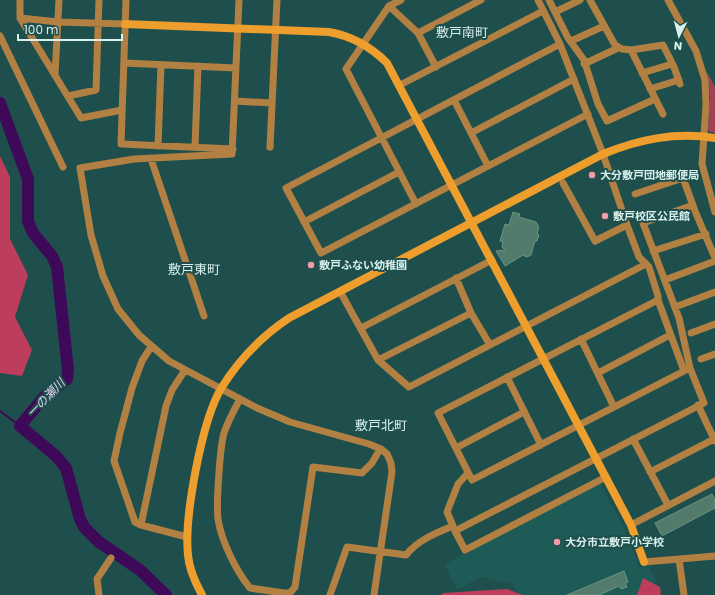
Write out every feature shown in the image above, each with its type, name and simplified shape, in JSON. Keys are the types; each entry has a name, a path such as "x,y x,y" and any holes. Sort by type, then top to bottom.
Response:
{"street":[{"path":"20,0 20,18 81,118 122,110"},
{"path":"55,75 60,0"},
{"path":"68,96 96,90 99,0"},
{"path":"126,0 121,144 233,149"},
{"path":"239,0 232,154 226,156 117,161 80,168 96,258 109,293 130,324 151,347 185,370 273,416 346,437 380,449 387,454 391,463 392,472 382,552 374,595"},
{"path":"270,147 277,0"},
{"path":"401,0 389,6 346,69 416,204"},
{"path":"418,33 481,0"},
{"path":"538,0 560,44 588,114 603,154 626,225 639,257 649,267 670,335 704,403 456,531 465,550 606,477"},
{"path":"549,0 571,41 584,60 584,64 598,104 607,121 655,99"},
{"path":"555,12 580,0"},
{"path":"590,0 618,48"},
{"path":"668,0 696,51 701,65 706,92 702,164 715,212"},
{"path":"389,6 418,33 436,67"},
{"path":"400,85 543,11"},
{"path":"20,18 58,22 275,30 340,34 351,37 363,44 387,63 400,85 631,525 644,562 715,556"},
{"path":"571,41 604,26"},
{"path":"0,36 63,167"},
{"path":"560,44 286,188 321,254 588,114"},
{"path":"584,64 618,48 631,50 662,46 680,82 650,89"},
{"path":"631,50 663,114"},
{"path":"124,64 236,68"},
{"path":"642,73 672,64"},
{"path":"158,146 161,65"},
{"path":"195,147 198,66"},
{"path":"471,133 574,79"},
{"path":"235,100 272,102"},
{"path":"454,100 488,166"},
{"path":"202,595 190,567 187,537 190,506 203,436 210,413 221,388 244,357 273,329 289,318 603,154 628,144 656,138 672,136 703,136 715,138"},
{"path":"151,159 204,316"},
{"path":"304,222 399,172"},
{"path":"635,194 684,178 693,205 706,234 715,260 665,280"},
{"path":"563,183 595,241 626,225"},
{"path":"687,369 675,307 643,223 693,205"},
{"path":"653,251 706,234"},
{"path":"360,328 492,260"},
{"path":"342,295 378,360 409,387 646,264"},
{"path":"456,278 472,313 490,345"},
{"path":"675,307 715,292"},
{"path":"658,300 438,413 472,480 687,369"},
{"path":"378,360 472,313"},
{"path":"691,333 715,324"},
{"path":"598,373 670,335"},
{"path":"581,339 614,407"},
{"path":"151,347 142,361 132,388 114,461 135,522 141,525 187,537"},
{"path":"701,359 715,354"},
{"path":"141,525 166,406 172,390 185,370"},
{"path":"507,377 540,445"},
{"path":"240,399 228,421 224,435 218,518 222,538 229,554 250,588 290,593 294,587 313,467 362,473 372,463 380,449"},
{"path":"650,472 714,440 698,405"},
{"path":"456,448 524,412"},
{"path":"633,439 668,505"},
{"path":"330,595 347,547 406,555 412,547 453,526 447,512 458,484 468,473"},
{"path":"631,525 715,481"},
{"path":"99,595 97,579 111,558"},
{"path":"679,559 684,595"}],"shaded area":[{"path":"707,72 715,87 715,133 708,130 710,97"},
{"path":"0,156 10,177 10,239 28,275 15,317 32,350 22,376 0,373"},
{"name":"大分市立敷戸小学校","path":"600,483 626,532 639,567 649,566 653,576 656,579 654,584 644,595 520,595 513,584 481,577 457,590 445,565 465,552"},
{"path":"643,578 660,587 661,595 637,595"},
{"path":"507,589 523,595 441,595 443,593"}],"building":[{"path":"513,212 520,214 519,217 536,222 539,227 537,234 539,235 537,241 535,241 531,255 527,257 523,255 505,266 496,251 505,250 502,247 503,242 500,241 505,224 509,225"},
{"path":"712,494 715,500 715,508 662,536 655,523"},
{"path":"624,571 628,582 625,583 627,587 621,589 619,586 599,595 567,595"}],"waterway":[{"name":"一の瀬川","path":"0,103 28,179 28,221 33,233 52,256 57,267 68,370 67,379 44,397 20,426 56,456 66,468 80,519 84,527 99,542 140,570 166,595"},
{"path":"0,411 20,426"}],"place":[{"name":"大分敷戸団地郵便局","path":"592,175"},
{"name":"敷戸校区公民館","path":"605,216"},
{"name":"敷戸ふない幼稚園","path":"311,265"},
{"name":"大分市立敷戸小学校","path":"557,542"}],"district":[{"name":"敷戸南町","path":"462,32"},
{"name":"敷戸東町","path":"194,269"},
{"name":"敷戸北町","path":"381,425"}]}
